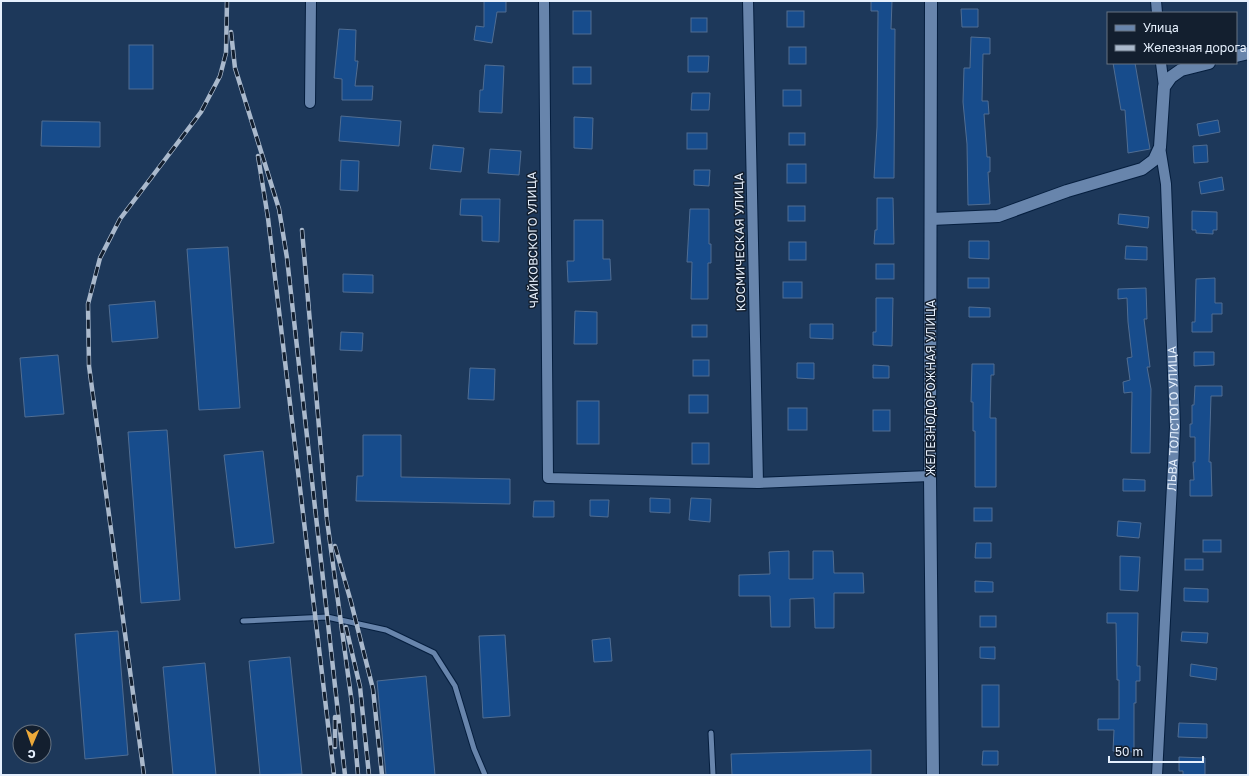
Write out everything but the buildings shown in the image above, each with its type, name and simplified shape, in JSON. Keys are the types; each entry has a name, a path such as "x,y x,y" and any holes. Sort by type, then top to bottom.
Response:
{"street":[{"path":"310,1 310,103"},
{"name":"ЧАЙКОВСКОГО УЛИЦА","path":"544,1 548,478 758,483"},
{"name":"КОСМИЧЕСКАЯ УЛИЦА","path":"748,1 758,483"},
{"name":"ЖЕЛЕЗНОДОРОЖНАЯ УЛИЦА","path":"931,1 930,476 933,775"},
{"path":"1156,1 1157,12"},
{"path":"1237,56 1248,53"},
{"name":"ЛЬВА ТОЛСТОГО УЛИЦА","path":"1156,775 1175,427 1166,184 1160,147 1164,87 1161,64"},
{"path":"1164,87 1171,77 1181,70 1205,64"},
{"path":"931,219 998,216 1066,191 1142,169 1154,160 1160,147"},
{"path":"758,483 930,476"}],"lane":[{"path":"243,621 327,617 340,618 386,630 434,654 455,686 474,749 486,775"},
{"path":"711,732 713,775"}],"railway":[{"path":"144,775 89,366 88,304 100,258 120,219 201,112 220,76 226,53 227,1"},
{"path":"231,32 235,68 279,209 287,258 345,775"},
{"path":"258,156 268,218 334,775"},
{"path":"302,230 327,520 352,704 358,775"},
{"path":"335,546 373,689 382,775"},
{"path":"346,627 360,687 369,775"},
{"path":"335,717 335,747"}]}
